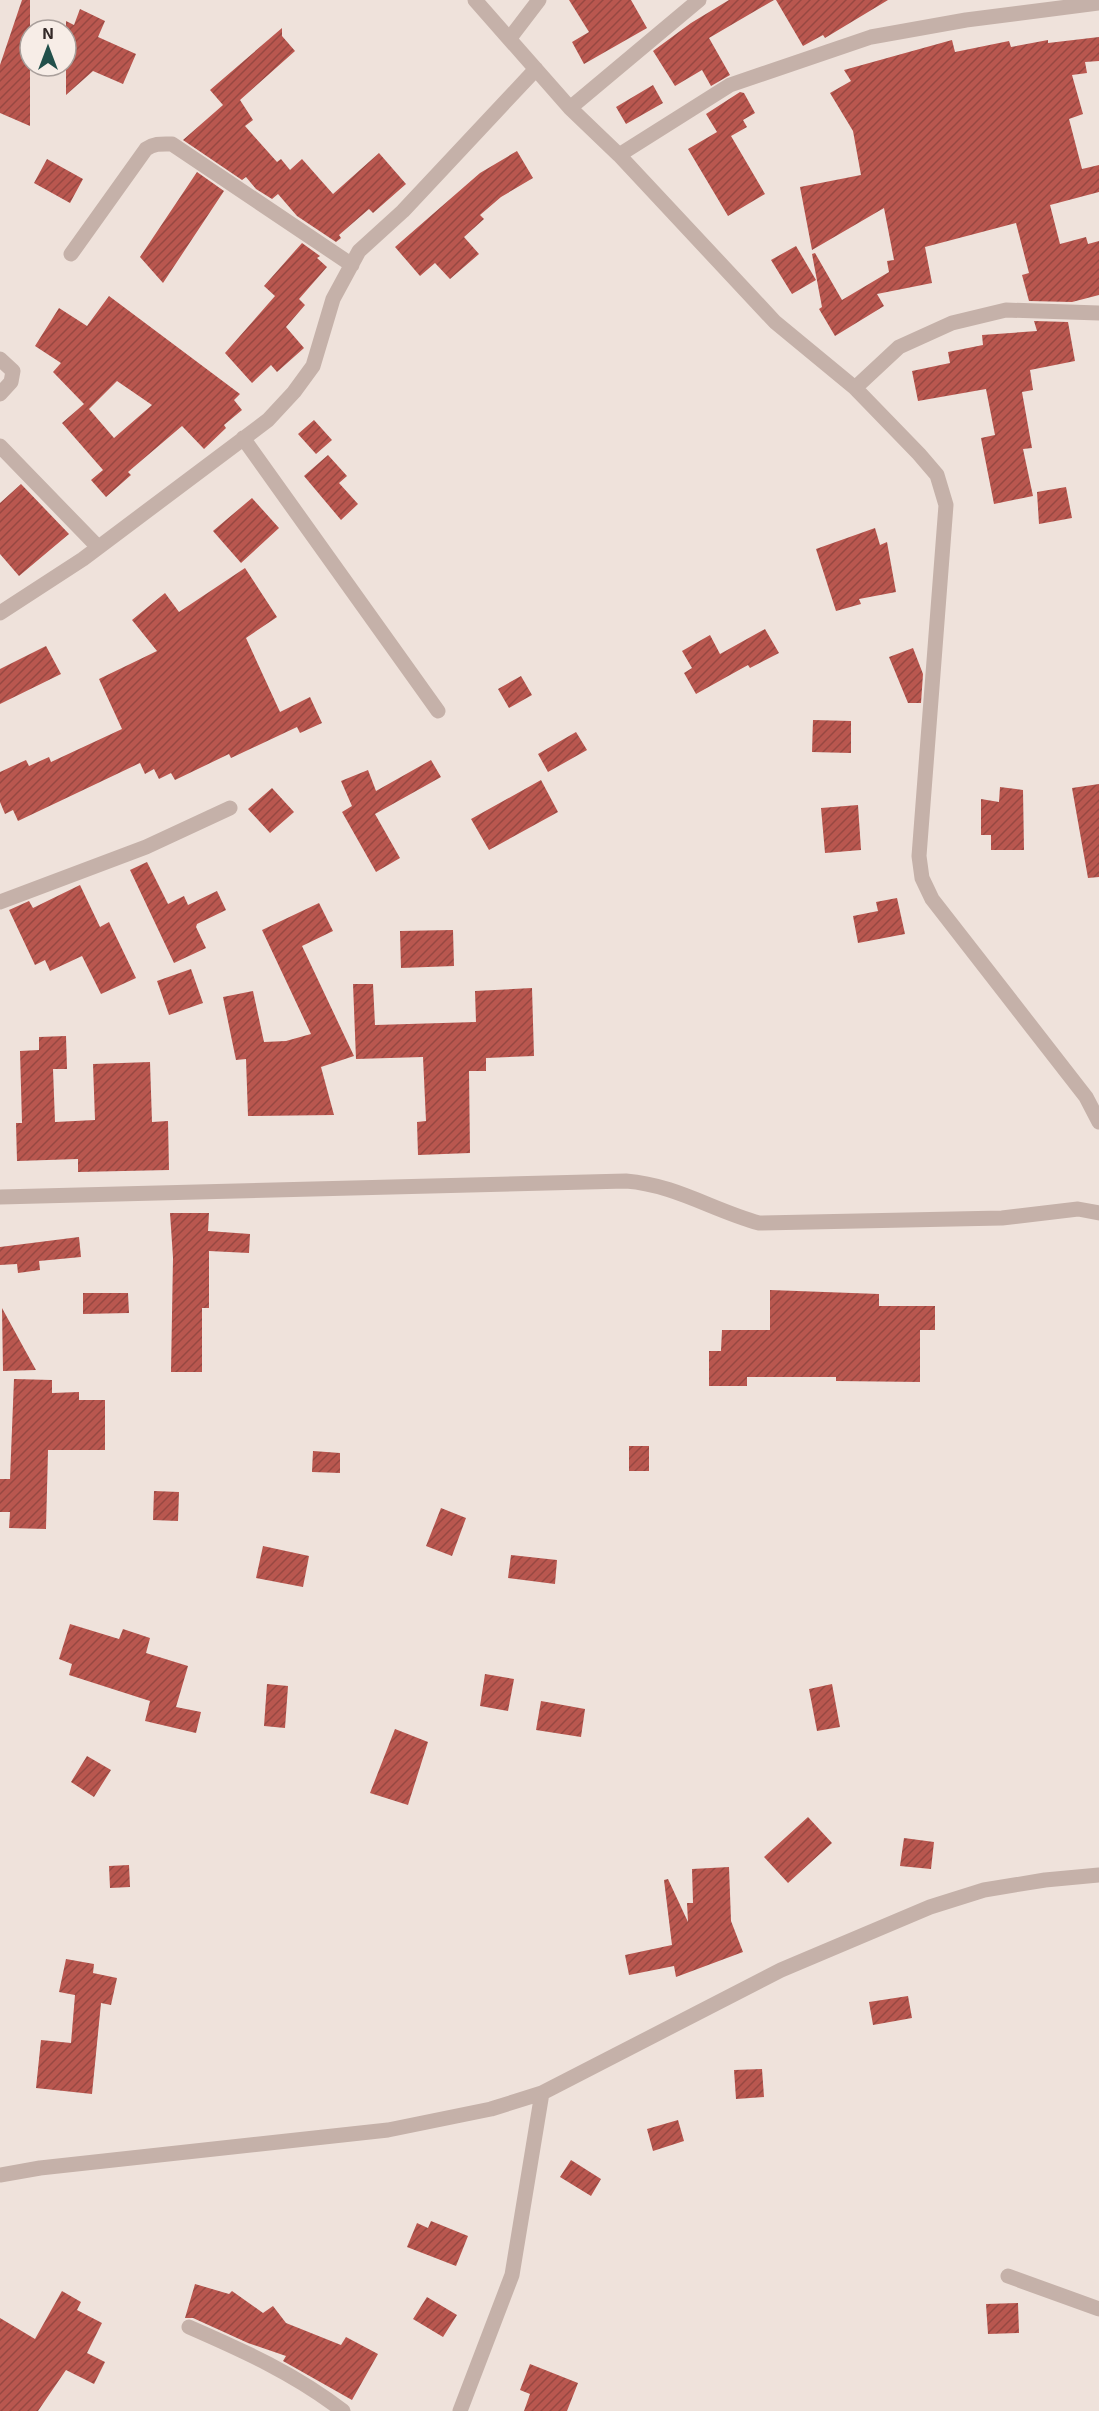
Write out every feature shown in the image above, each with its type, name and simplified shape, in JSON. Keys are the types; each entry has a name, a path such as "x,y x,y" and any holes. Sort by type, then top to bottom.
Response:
{"street":[{"path":"475,0 570,108 619,155 775,322 855,388 936,475 946,505 918,856 922,879 932,899 1086,1097 1099,1122"},
{"path":"510,38 539,0"},
{"path":"570,108 699,0"},
{"path":"619,155 730,85 871,37 966,20 1099,3"},
{"path":"0,613 98,548 268,420 288,399 313,366 333,299 359,251 403,210 536,69"},
{"path":"71,254 146,149 154,144 172,144 352,265"},
{"path":"855,388 899,347 952,323 1006,310 1099,313"},
{"path":"0,359 13,371 11,382 0,394"},
{"path":"243,438 438,711"},
{"path":"0,446 98,548"},
{"path":"0,902 146,847 230,808"},
{"path":"0,1197 626,1180 671,1188 735,1216 759,1223 1002,1218 1078,1209 1099,1213"},
{"path":"0,2175 51,2167 388,2130 446,2120 542,2093 781,1970 930,1907 984,1890 1045,1880 1099,1875"},
{"path":"460,2411 512,2275 542,2093"},
{"path":"1008,2276 1099,2308"},
{"path":"189,2327 270,2363 313,2388 343,2411"}],"building":[{"path":"22,0 30,0 30,18 18,18 18,78 30,78 30,126 0,113 0,65"},
{"path":"569,0 631,0 647,28 584,64 572,42 589,32"},
{"path":"729,0 774,0 709,38 730,75 711,86 702,70 675,86 653,51 691,23"},
{"path":"776,0 888,0 825,38 823,35 803,46"},
{"path":"80,9 105,21 98,37 136,54 123,84 93,71 66,95 66,78 78,78 77,18"},
{"path":"282,28 282,36 295,51 240,100 253,120 245,126 277,162 281,159 290,170 302,159 333,194 379,153 406,184 373,213 369,209 339,235 341,238 336,242 297,216 278,194 272,199 256,189 246,177 242,180 183,140 223,105 210,90"},
{"path":"1099,37 1099,61 1085,62 1087,73 1072,75 1083,114 1069,119 1082,169 1099,165 1099,192 1050,205 1060,244 1086,237 1088,244 1099,241 1099,295 1072,302 1029,301 1022,275 1029,273 1016,223 925,247 932,283 877,294 884,306 835,336 819,309 822,307 812,254 815,253 842,300 889,272 887,261 894,260 884,208 812,250 800,187 861,175 853,131 830,93 851,81 844,70 952,40 955,52 1009,41 1011,47 1048,40 1048,43"},
{"path":"653,85 663,103 626,124 616,107"},
{"path":"740,92 744,93 755,113 743,120 747,127 731,136 765,194 728,216 688,149 717,132 706,114"},
{"path":"517,151 533,178 501,197 480,215 484,219 464,237 479,254 450,279 435,263 420,276 395,247 480,173"},
{"path":"47,159 83,179 70,203 34,183"},
{"path":"197,172 224,191 163,283 140,257"},
{"path":"302,243 320,256 317,258 327,267 299,299 305,305 286,327 304,348 277,372 271,365 252,383 225,353 275,296 264,286"},
{"path":"796,246 816,280 792,294 771,260"},
{"path":"109,296 240,394 234,400 242,410 224,425 226,428 204,449 182,426 128,472 131,475 106,497 91,480 103,470 62,423 84,404 53,372 61,363 35,346 59,308 87,326","holes":["117,381 152,405 114,438 89,409"]},
{"path":"1034,321 1068,322 1075,361 1030,370 1033,390 1022,392 1032,448 1023,449 1033,496 994,504 981,438 995,435 986,389 918,401 912,371 950,363 948,352 983,345 982,335 1037,331"},
{"path":"314,420 332,440 316,454 298,434"},
{"path":"328,455 347,476 339,483 358,504 341,520 304,476"},
{"path":"21,484 69,534 19,576 0,554 0,503"},
{"path":"1066,487 1072,518 1039,524 1037,492"},
{"path":"252,498 279,528 241,563 213,531"},
{"path":"875,528 880,545 887,542 896,592 859,599 861,604 836,611 816,549"},
{"path":"245,568 277,617 246,638 280,712 310,697 322,723 300,733 297,727 231,758 229,754 175,780 171,773 159,779 154,769 145,774 140,763 18,821 13,810 5,814 0,802 0,772 26,760 29,766 49,757 51,762 122,729 99,679 157,651 132,620 165,593 179,612"},
{"path":"765,629 779,653 750,668 748,665 696,694 684,673 692,668 682,651 710,635 720,654"},
{"path":"46,646 61,674 0,704 0,669"},
{"path":"913,648 923,674 921,703 908,703 889,657"},
{"path":"521,676 532,695 509,708 498,689"},
{"path":"813,720 851,721 851,753 812,752"},
{"path":"576,732 587,750 548,772 538,754"},
{"path":"431,760 441,777 375,814 400,858 376,872 342,812 352,806 341,781 368,770 376,791"},
{"path":"541,780 558,812 489,850 471,819"},
{"path":"1099,784 1099,877 1088,878 1072,788"},
{"path":"1000,787 1023,790 1024,850 991,850 991,835 981,835 981,799 999,802"},
{"path":"272,788 294,812 270,833 248,809"},
{"path":"858,805 861,850 825,853 821,808"},
{"path":"147,862 168,904 184,896 188,905 217,891 226,910 197,924 196,927 206,948 174,963 130,870"},
{"path":"80,885 100,927 109,922 136,978 101,994 82,956 50,971 45,960 35,965 9,910 29,901 33,908"},
{"path":"897,898 905,934 858,943 853,916 878,911 876,902"},
{"path":"319,903 333,931 302,946 354,1056 321,1067 334,1115 248,1116 246,1059 236,1060 223,997 253,991 264,1042 286,1041 311,1034 262,930"},
{"path":"453,930 454,966 401,968 400,931"},
{"path":"191,969 203,1003 169,1015 157,981"},
{"path":"353,984 373,984 375,1025 476,1022 475,991 532,988 534,1056 486,1058 486,1071 469,1071 470,1153 418,1155 417,1122 426,1121 423,1057 356,1059"},
{"path":"66,1036 67,1069 53,1069 55,1122 95,1120 93,1064 150,1062 152,1122 168,1121 169,1170 78,1172 78,1159 17,1161 16,1123 22,1123 20,1051 39,1050 39,1037"},
{"path":"170,1213 209,1213 208,1231 250,1234 249,1253 209,1251 209,1308 202,1308 202,1372 171,1372 173,1258"},
{"path":"79,1237 81,1257 39,1261 40,1270 18,1273 17,1264 0,1265 0,1247"},
{"path":"770,1290 879,1294 879,1306 935,1306 935,1330 920,1330 920,1382 836,1381 836,1377 747,1377 747,1386 709,1386 709,1351 721,1351 722,1330 770,1330"},
{"path":"83,1293 128,1293 129,1313 83,1314"},
{"path":"2,1308 26,1352 36,1370 3,1371"},
{"path":"14,1379 52,1380 52,1393 79,1392 79,1400 105,1400 105,1450 48,1450 46,1529 9,1528 10,1512 0,1512 0,1479 10,1479"},
{"path":"629,1446 649,1446 649,1471 629,1471"},
{"path":"313,1451 340,1453 340,1473 312,1472"},
{"path":"154,1491 179,1492 178,1521 153,1520"},
{"path":"441,1508 466,1518 452,1556 426,1546"},
{"path":"263,1546 309,1556 303,1587 256,1578"},
{"path":"511,1555 557,1560 555,1584 508,1578"},
{"path":"70,1624 119,1639 123,1629 150,1638 146,1653 188,1666 176,1707 201,1712 196,1733 145,1721 150,1701 69,1675 72,1664 59,1659"},
{"path":"485,1674 514,1679 508,1711 480,1706"},
{"path":"267,1684 288,1686 285,1728 264,1726"},
{"path":"832,1684 840,1727 817,1731 809,1689"},
{"path":"541,1701 585,1709 581,1737 536,1730"},
{"path":"395,1729 428,1742 408,1805 370,1793"},
{"path":"87,1756 111,1770 94,1797 71,1782"},
{"path":"808,1817 832,1843 788,1883 764,1857"},
{"path":"904,1838 934,1842 931,1869 900,1866"},
{"path":"129,1865 130,1887 110,1888 109,1866"},
{"path":"729,1867 731,1921 743,1952 676,1977 674,1966 629,1975 625,1955 672,1945 664,1880 668,1879 688,1922 687,1903 693,1903 692,1869"},
{"path":"66,1959 94,1964 93,1973 117,1978 111,2005 101,2003 92,2094 36,2088 41,2040 71,2043 75,1995 59,1992"},
{"path":"908,1996 912,2018 873,2025 869,2002"},
{"path":"762,2069 764,2097 736,2099 734,2070"},
{"path":"678,2120 684,2141 653,2151 647,2129"},
{"path":"571,2160 601,2179 591,2196 560,2177"},
{"path":"431,2221 468,2236 456,2266 407,2247 417,2223 428,2228"},
{"path":"195,2284 229,2294 232,2291 263,2313 273,2306 286,2323 341,2345 346,2337 378,2354 352,2400 283,2361 286,2356 248,2343 193,2318 185,2318"},
{"path":"62,2291 81,2302 77,2310 102,2323 87,2353 105,2362 94,2384 66,2370 38,2411 0,2411 0,2318 35,2339"},
{"path":"427,2297 457,2315 443,2337 413,2319"},
{"path":"1018,2303 1019,2333 988,2334 986,2304"},
{"path":"530,2364 578,2383 567,2411 524,2411 530,2394 520,2390"}]}
